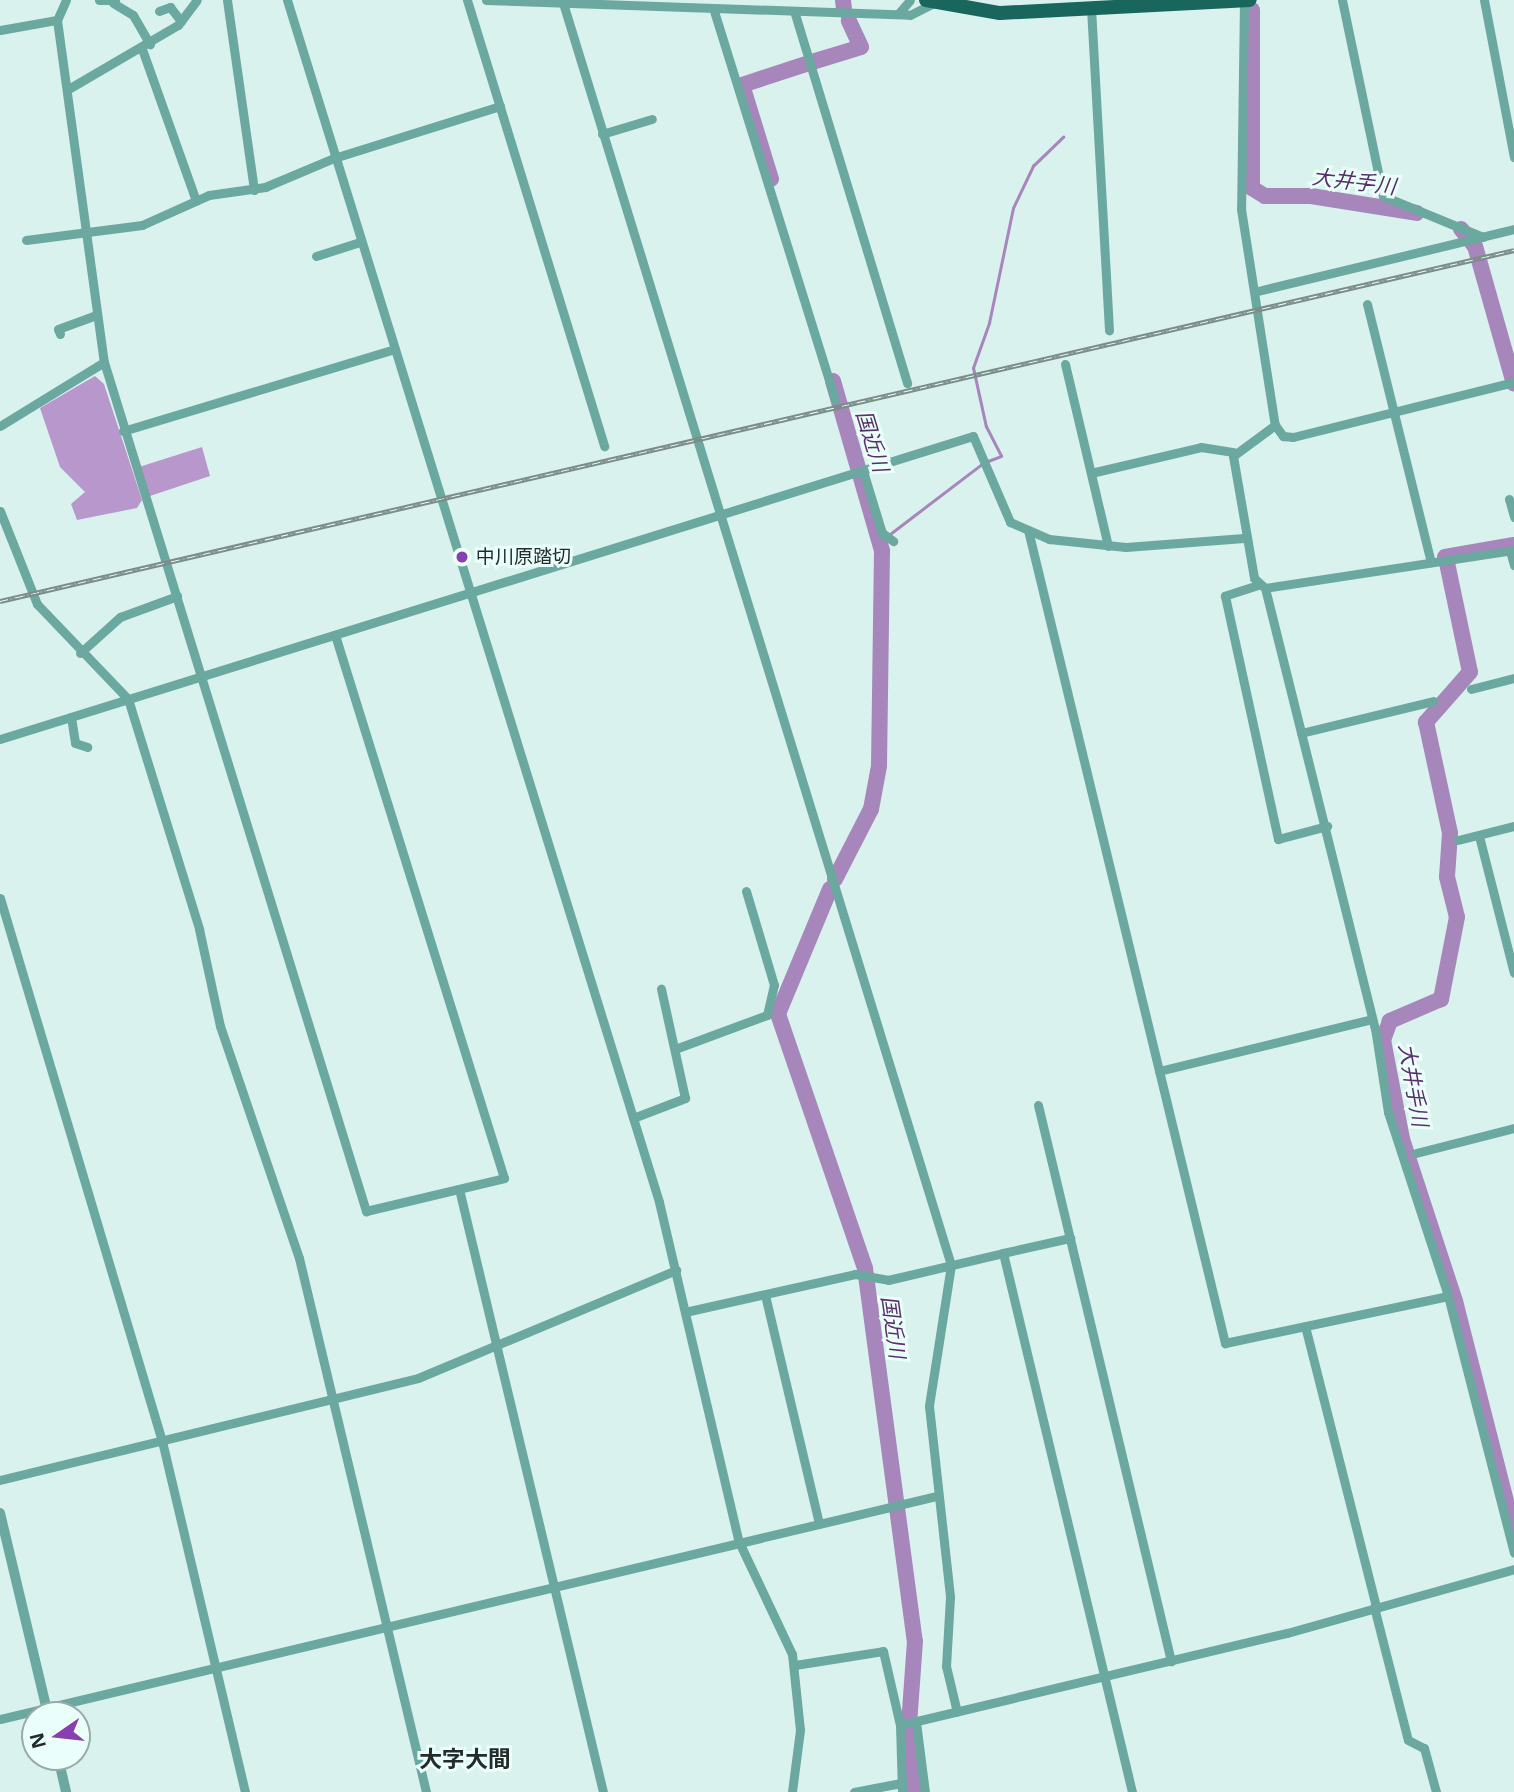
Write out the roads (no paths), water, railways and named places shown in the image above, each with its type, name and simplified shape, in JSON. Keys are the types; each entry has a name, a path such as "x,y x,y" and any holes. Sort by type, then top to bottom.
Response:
{"main road":[{"path":"934,1 1000,13 1141,3 1247,1"}],"street":[{"path":"66,0 57,20 70,88 96,315 104,362 123,432 177,596 199,677 366,1211 504,1178 335,635"},
{"path":"99,0 114,1 133,15 196,201"},
{"path":"227,0 254,190"},
{"path":"287,0 633,1118 676,1270 739,1542 795,1665 800,1730 792,1792"},
{"path":"467,0 604,446"},
{"path":"486,0 674,4 714,11 795,14 898,14 934,1"},
{"path":"898,14 910,0"},
{"path":"1342,0 1383,196 1477,239"},
{"path":"1485,0 1514,156"},
{"path":"70,88 146,47 181,22 195,1"},
{"path":"1247,1 1241,209 1258,291 1275,425 1287,437 1514,382"},
{"path":"562,3 951,1265 929,1406 950,1597 946,1666 957,1712"},
{"path":"159,11 170,7 181,22"},
{"path":"1091,8 1109,330"},
{"path":"714,11 835,400"},
{"path":"795,14 908,383"},
{"path":"0,30 57,20"},
{"path":"26,240 86,229 133,227 196,201 254,190 334,158 499,106"},
{"path":"602,134 652,119"},
{"path":"1258,291 1514,229"},
{"path":"316,256 360,242"},
{"path":"1367,304 1431,562"},
{"path":"60,334 58,329 96,315"},
{"path":"123,432 394,349"},
{"path":"0,426 104,362"},
{"path":"1065,364 1108,545"},
{"path":"1091,472 1201,447 1234,452 1275,425"},
{"path":"0,739 973,436 1010,522 1028,530 1063,542 1108,545 1244,538"},
{"path":"1234,452 1248,523 1244,538 1261,587 1326,826 1372,1019 1391,1122 1448,1296 1514,1553"},
{"path":"863,471 882,533 893,541"},
{"path":"1509,499 1514,517"},
{"path":"0,511 25,585 80,653 128,699 199,929 220,1026 299,1258 426,1792"},
{"path":"1028,530 1225,1343 1448,1296"},
{"path":"1326,826 1278,839 1225,596 1261,587 1512,551 1514,565"},
{"path":"80,653 120,617 177,596"},
{"path":"1471,689 1514,678"},
{"path":"1301,733 1433,701"},
{"path":"71,717 75,743 87,747"},
{"path":"1458,840 1514,826"},
{"path":"1479,836 1514,973"},
{"path":"675,1049 767,1015 774,985 746,891"},
{"path":"0,898 162,1441 245,1792"},
{"path":"633,1118 684,1098 661,989"},
{"path":"1159,1071 1372,1019"},
{"path":"1038,1105 1171,1661"},
{"path":"1416,1153 1514,1128"},
{"path":"459,1189 603,1792"},
{"path":"685,1312 866,1276 888,1280 1070,1238"},
{"path":"1003,1253 1132,1792"},
{"path":"0,1480 418,1378 676,1270"},
{"path":"765,1294 819,1524"},
{"path":"1305,1326 1408,1740 1424,1748 1436,1792"},
{"path":"85,1701 216,1667 937,1496"},
{"path":"0,1513 45,1701"},
{"path":"908,1723 1171,1661 1514,1569"},
{"path":"795,1665 883,1651 908,1723 925,1792"},
{"path":"0,1719 21,1715"},
{"path":"854,1792 902,1787 908,1723"},
{"path":"61,1771 66,1792"}],"waterway":[{"name":"国近川","path":"843,0 844,10"},
{"name":"大井手川","path":"1252,10 1252,188 1265,196 1311,196 1417,213"},
{"name":"国近川","path":"812,62 861,47 849,21"},
{"name":"国近川","path":"771,179 742,85 806,64"},
{"path":"988,461 1001,456 986,427 973,368 989,323 1013,208 1033,166 1063,137"},
{"name":"大井手川","path":"1461,229 1475,246 1514,384"},
{"name":"国近川","path":"833,381 882,551 879,766 871,809 835,879"},
{"path":"890,534 982,464"},
{"name":"大井手川","path":"1445,557 1514,545"},
{"name":"大井手川","path":"1447,563 1470,672 1426,722 1450,833 1447,877 1457,917 1441,999 1390,1021 1383,1040 1402,1139 1455,1301 1514,1532"},
{"name":"国近川","path":"830,889 778,1014 865,1268 915,1641 908,1739"}],"railway":[{"path":"0,601 1514,250"}],"place":[{"name":"中川原踏切","path":"462,557"}],"district":[{"name":"大字大間","path":"465,1758"}]}
